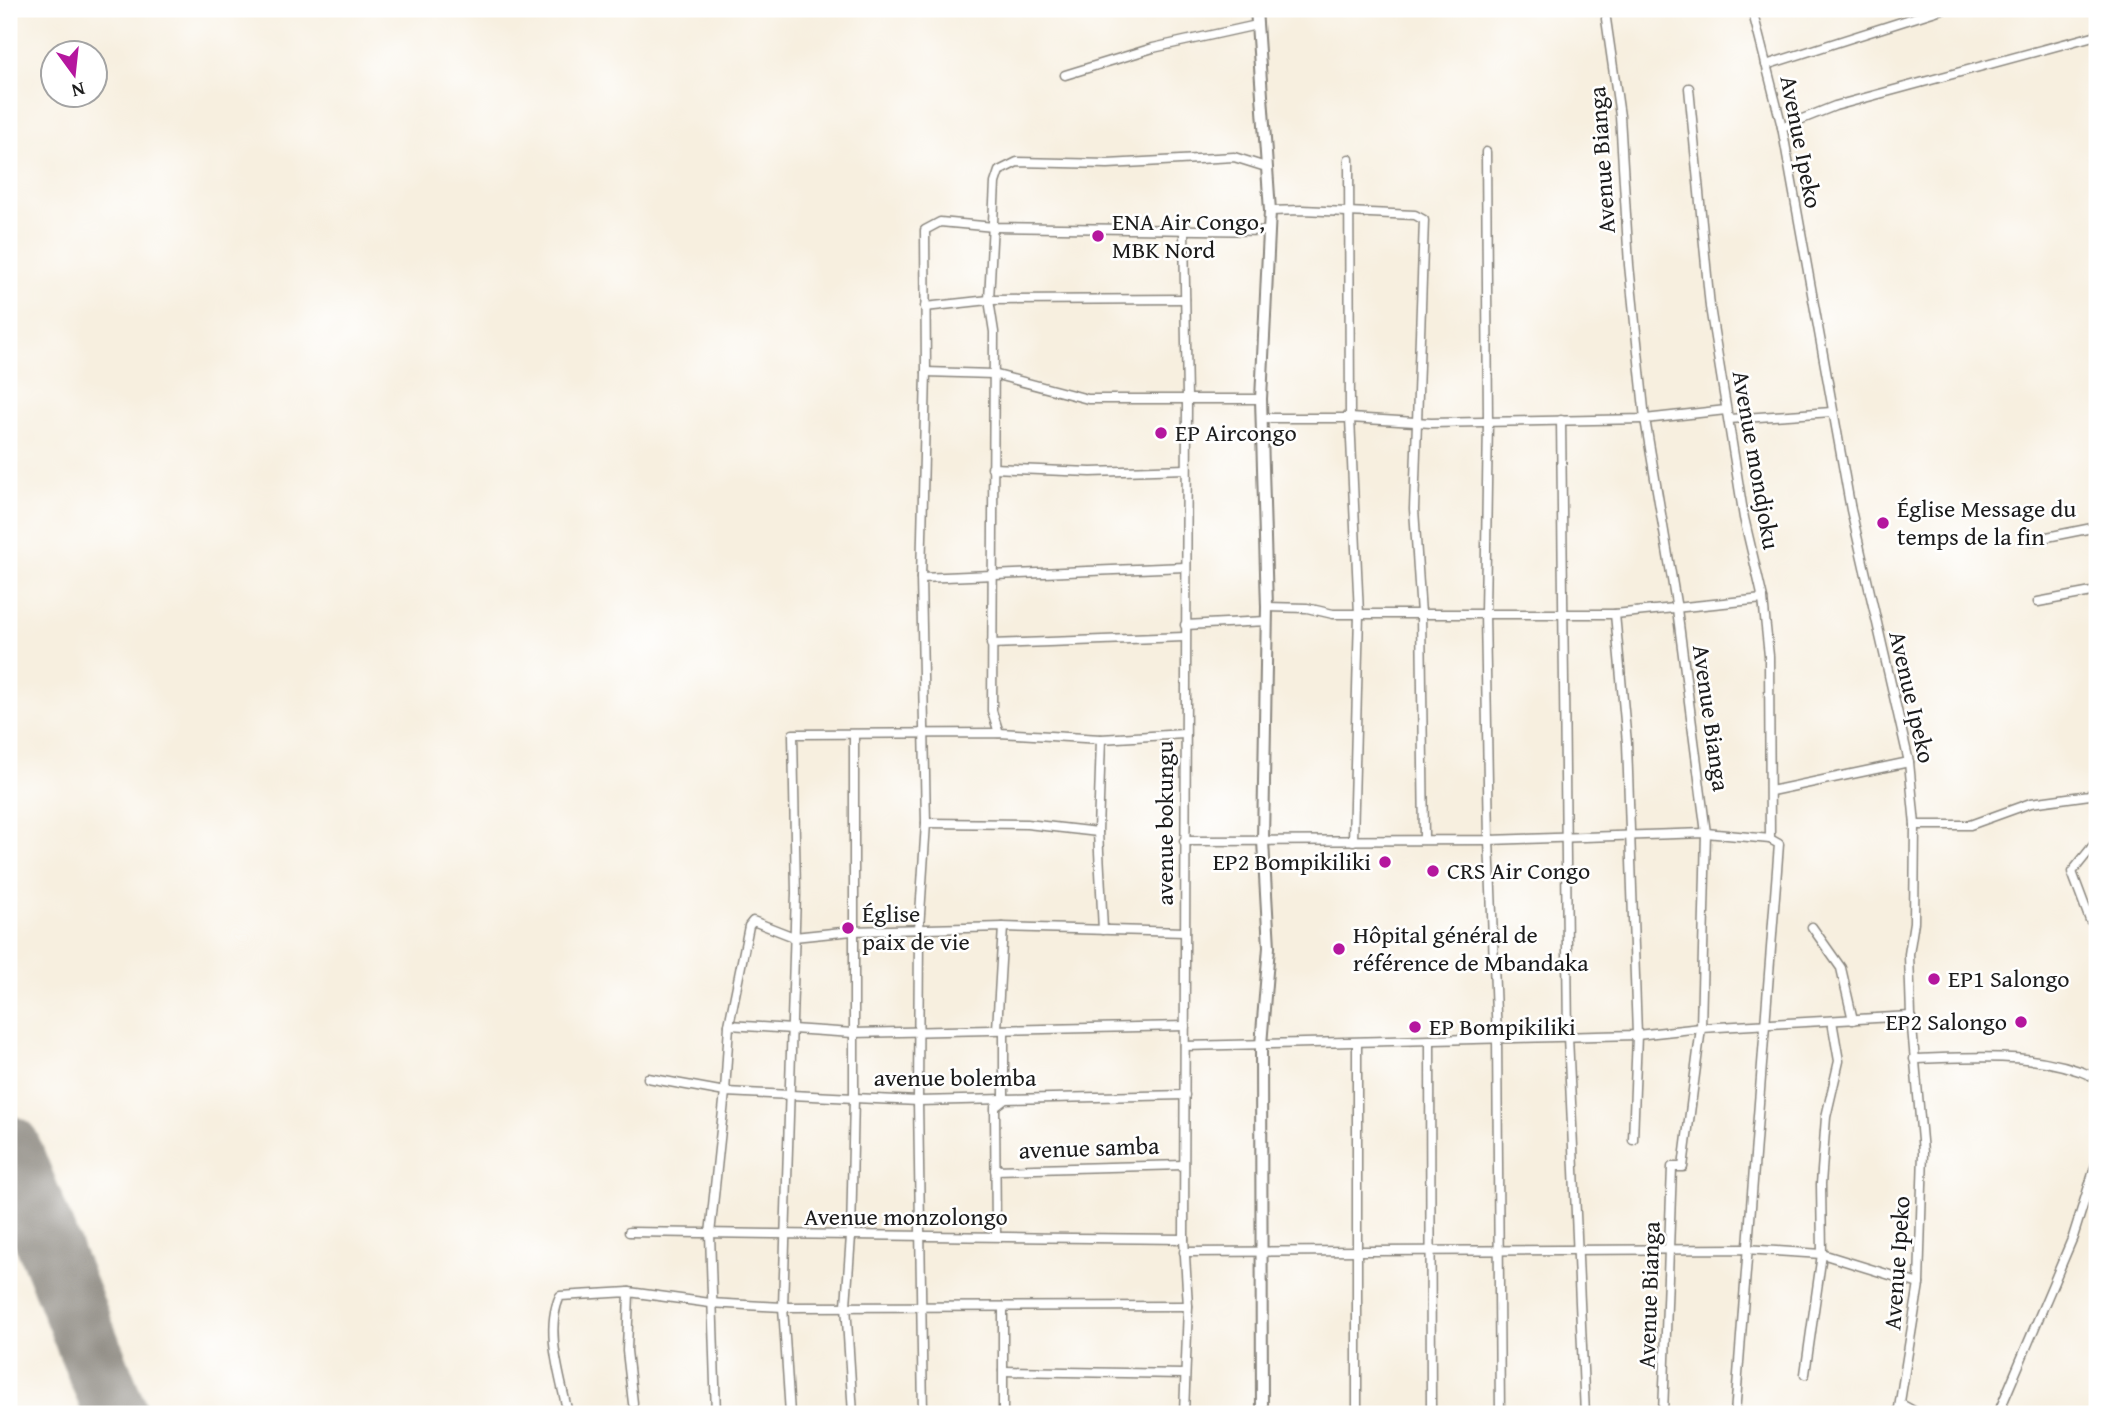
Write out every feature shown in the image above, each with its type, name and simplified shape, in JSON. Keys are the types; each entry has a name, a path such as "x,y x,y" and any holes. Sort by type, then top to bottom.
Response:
{"street":[{"path":"1256,9 1270,211 1261,399 1267,607 1263,842 1269,947 1261,1045 1262,1414"},
{"name":"Avenue Ipeko","path":"1752,9 1782,127 1832,412 1869,596 1897,700 1909,762 1914,825 1914,922 1909,954 1911,1016 1923,1152 1919,1284 1898,1414"},
{"path":"1766,65 1942,9"},
{"name":"Avenue Bianga","path":"1606,19 1620,116 1629,265 1645,419 1677,609 1706,833 1701,1028 1683,1167 1672,1167 1672,1250 1663,1414"},
{"path":"1065,75 1153,48 1257,25"},
{"path":"1782,127 1835,107 2097,35"},
{"name":"Avenue mondjoku","path":"1689,88 1710,307 1744,518 1763,599 1771,705 1770,839 1780,848 1765,1025"},
{"path":"1486,152 1488,421 1485,613 1489,840 1497,1038 1500,1414"},
{"path":"999,733 992,711 991,644 994,332 989,300 995,183 1005,166 1017,162 1108,164 1234,158 1266,167"},
{"path":"1349,159 1350,418 1359,614 1353,841"},
{"path":"1270,211 1415,215 1424,220 1413,509 1421,614 1424,838"},
{"path":"923,1414 918,1101 919,929 926,823 921,578 926,372 925,230 940,222 994,227 1269,231"},
{"name":"avenue bokungu","path":"1184,231 1187,398 1184,638 1184,1252 1188,1306 1183,1374 1184,1414"},
{"path":"925,307 989,300 1185,299"},
{"path":"926,372 993,374 1088,399 1261,399"},
{"path":"1263,418 1418,421 1645,419 1726,410"},
{"path":"1729,419 1832,412"},
{"path":"1561,420 1568,1036 1576,1252 1586,1414"},
{"path":"992,468 1091,472 1186,469"},
{"path":"2032,540 2097,527"},
{"path":"921,578 1185,567"},
{"path":"2038,602 2097,590"},
{"path":"1267,607 1359,614 1564,615 1615,614 1763,599"},
{"path":"1615,614 1627,743 1628,836 1637,1035 1633,1140"},
{"path":"1185,625 1267,621"},
{"path":"991,644 1184,638"},
{"path":"790,1414 783,1307 796,893 793,734 999,733 1101,739 1184,734"},
{"path":"853,1414 846,1305 851,1236 854,1097 854,735"},
{"path":"1101,739 1098,832 1103,930"},
{"path":"1770,792 1909,762"},
{"path":"1914,825 1970,825 2031,803 2097,794"},
{"path":"926,823 1027,824 1098,832"},
{"path":"1184,841 1353,841 1424,838 1489,840 1706,833 1770,839"},
{"path":"2097,841 2073,872 2090,920 2097,920"},
{"path":"716,1414 710,1303 710,1234 729,1025 750,923 757,920 794,937 852,931 1003,927 1185,932"},
{"path":"996,1235 995,1107 1004,1100 1000,1030 1003,927"},
{"path":"1812,927 1841,968 1853,1020"},
{"path":"1185,1046 1430,1043 1497,1038 1637,1035 1701,1028 1911,1016"},
{"path":"1805,1374 1822,1254 1821,1184 1826,1117 1839,1061 1832,1021"},
{"path":"729,1025 853,1033 1185,1026"},
{"path":"1735,1414 1745,1249 1765,1025"},
{"path":"1357,1043 1357,1414"},
{"path":"1430,1043 1431,1414"},
{"path":"1914,1059 2016,1056 2055,1063 2097,1078"},
{"name":"avenue bolemba","path":"648,1078 725,1092 918,1101 1185,1095"},
{"path":"1998,1414 2073,1237 2097,1161"},
{"name":"avenue samba","path":"995,1170 1184,1165"},
{"name":"Avenue monzolongo","path":"629,1233 785,1237 919,1238 996,1235 1184,1239"},
{"path":"1184,1252 1357,1250 1430,1253 1498,1250 1576,1252 1745,1249 1822,1254 1919,1284"},
{"path":"629,1292 627,1351 633,1403"},
{"path":"568,1414 556,1349 555,1308 560,1296 629,1292 710,1303 783,1307 1188,1306"},
{"path":"1003,1307 1003,1414"},
{"path":"1003,1371 1183,1374"},
{"path":"1901,1404 1919,1414"}],"runway":[{"path":"9,1147 116,1414"}],"place":[{"name":"ENA Air Congo, MBK Nord","path":"1098,236"},
{"name":"EP Aircongo","path":"1161,433"},
{"name":"Église Message du temps de la fin","path":"1883,523"},
{"name":"EP2 Bompikiliki","path":"1385,862"},
{"name":"CRS Air Congo","path":"1433,871"},
{"name":"Église paix de vie","path":"848,928"},
{"name":"Hôpital général de référence de Mbandaka","path":"1339,949"},
{"name":"EP1 Salongo","path":"1934,979"},
{"name":"EP2 Salongo","path":"2021,1022"},
{"name":"EP Bompikiliki","path":"1415,1027"}]}
